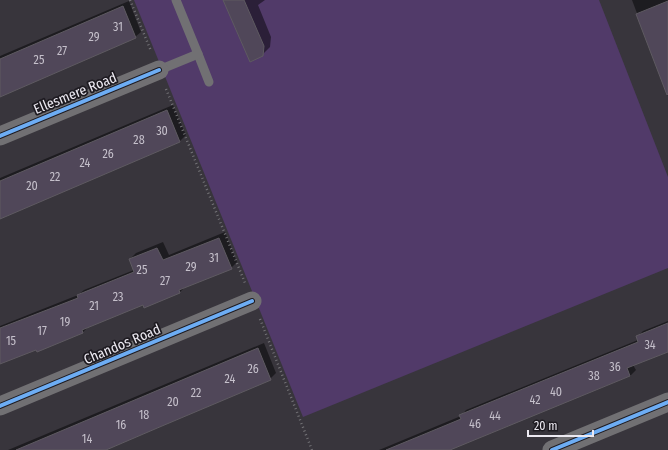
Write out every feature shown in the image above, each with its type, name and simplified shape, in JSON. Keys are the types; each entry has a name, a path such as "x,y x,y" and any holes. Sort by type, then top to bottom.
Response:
{"street":[{"name":"Ellesmere Road","path":"0,136 159,70"},
{"name":"Chandos Road","path":"0,406 252,301"},
{"path":"552,450 668,402"}],"lane":[{"path":"176,0 209,82"},
{"path":"159,70 198,54"}],"path":[{"path":"130,0 312,450"}],"shaded area":[{"path":"134,0 599,0 668,177 668,268 303,417"}],"building":[{"path":"223,0 244,0 264,46 263,56 250,62"},
{"path":"668,1 668,94 667,95 636,14"},
{"path":"123,6 136,38 0,97 0,59"},
{"path":"167,110 180,142 0,219 0,181"},
{"path":"219,238 232,269 179,290 180,293 144,308 143,305 82,330 83,333 37,352 36,350 0,364 0,328 78,298 77,295 134,272 129,259 157,248 163,260"},
{"path":"668,323 668,352 627,368 630,376 450,450 386,450 461,419 459,415 638,342 636,336"},
{"path":"258,348 271,380 106,450 16,450"}],"cycle path":[{"path":"0,136 159,70"},
{"path":"0,406 252,301"},
{"path":"552,450 668,402"}]}
